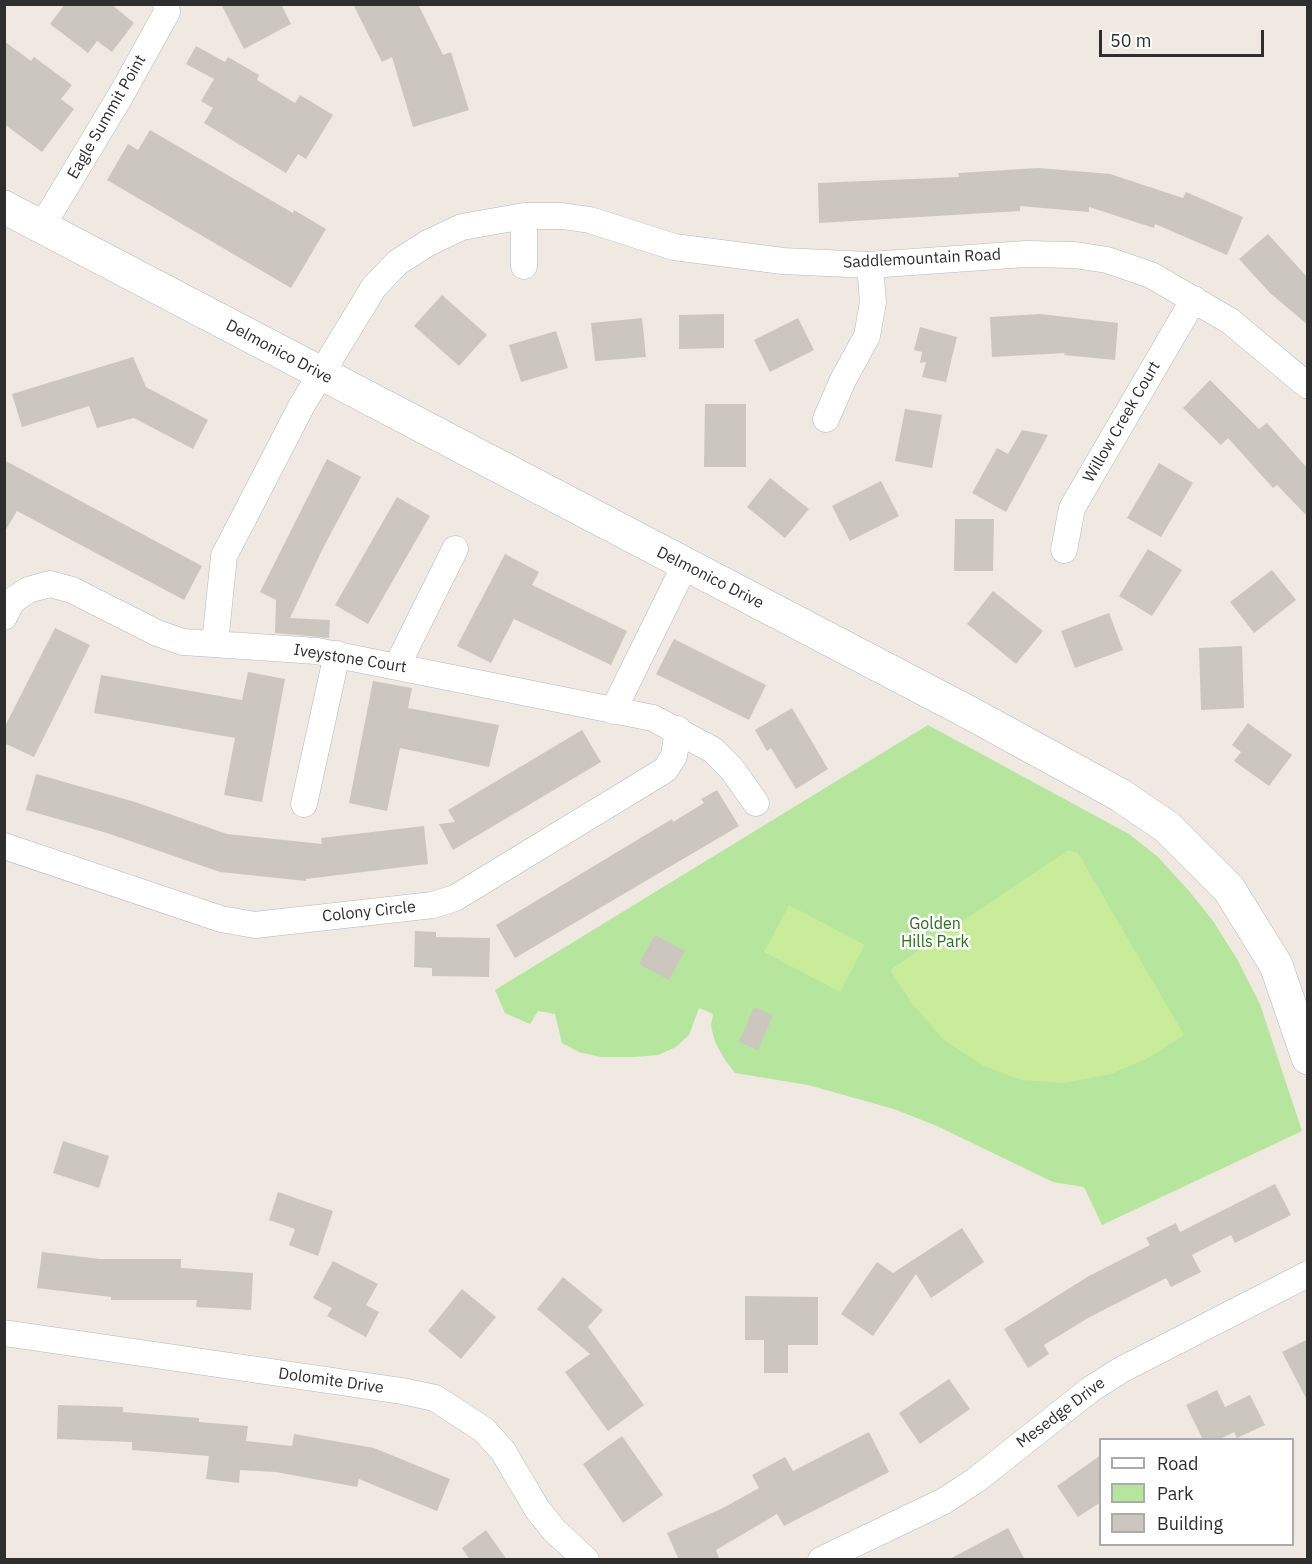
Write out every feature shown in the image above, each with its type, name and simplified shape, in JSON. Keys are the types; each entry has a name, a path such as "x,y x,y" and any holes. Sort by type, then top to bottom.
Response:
{"street":[{"name":"Eagle Summit Point","path":"42,228 121,95 166,12 166,4"},
{"name":"Delmonico Drive","path":"4,207 968,712 1120,795 1167,827 1229,889 1254,926 1276,965 1308,1058"},
{"name":"Saddlemountain Road","path":"321,374 374,286 399,262 428,243 462,227 524,216 562,216 590,220 674,248 783,261 870,265 1026,254 1075,255 1107,260 1150,275 1230,321 1308,386"},
{"path":"524,216 524,266"},
{"path":"826,419 843,380 867,336 873,302 870,265"},
{"name":"Willow Creek Court","path":"1064,550 1072,508 1194,299"},
{"path":"4,617 12,601 28,590 50,585 72,590 174,639 183,642 214,643 224,556 302,405 321,374"},
{"path":"397,666 455,549"},
{"path":"613,711 685,565"},
{"name":"Iveystone Court","path":"214,643 337,654 653,718 678,729 713,750 756,803"},
{"path":"304,804 337,654"},
{"name":"Colony Circle","path":"4,846 221,919 255,925 433,905 455,898 657,776 665,770 674,756 678,729"},
{"name":"Mesedge Drive","path":"820,1560 944,1501 976,1480 1091,1389 1120,1370 1308,1274"},
{"name":"Dolomite Drive","path":"4,1333 402,1391 435,1398 484,1430 503,1451 537,1509 554,1530 586,1560"}],"green space":[{"name":"Golden Hills Park","path":"928,725 1129,834 1158,857 1213,921 1237,959 1260,1004 1302,1131 1102,1225 1084,1187 1053,1182 937,1126 894,1109 808,1085 735,1073 715,1042 711,1026 713,1014 699,1008 689,1035 676,1047 658,1055 634,1057 601,1057 579,1052 562,1043 555,1014 538,1011 530,1024 505,1013 495,990"},
{"path":"1068,850 1078,853 1184,1035 1148,1058 1111,1074 1064,1083 1021,1080 984,1066 943,1039 914,1006 890,970"},
{"path":"789,905 865,945 840,992 764,952"}],"building":[{"path":"65,4 111,4 134,23 112,52 97,41 88,53 50,24"},
{"path":"221,4 281,4 291,24 244,49"},
{"path":"353,4 418,4 443,55 451,52 469,110 413,127 392,57 382,62"},
{"path":"4,41 31,61 34,57 72,85 61,99 74,109 42,152 4,124"},
{"path":"196,46 225,62 228,57 259,75 257,80 295,103 300,95 333,115 306,159 298,154 286,173 204,123 213,108 201,101 214,79 186,64"},
{"path":"150,130 293,213 294,210 326,229 291,288 107,180 128,144 138,150"},
{"path":"1038,168 1110,174 1183,198 1186,192 1243,217 1227,255 1155,224 1154,228 1089,207 1089,212 1020,206 1020,211 819,223 818,183 959,177 958,173"},
{"path":"1268,234 1308,278 1308,325 1270,293 1239,259"},
{"path":"442,295 487,335 459,366 414,326"},
{"path":"724,314 724,348 679,349 679,315"},
{"path":"1040,314 1118,323 1115,360 1064,355 1065,353 992,357 990,317"},
{"path":"642,318 646,357 595,361 591,323"},
{"path":"798,318 814,350 770,372 754,340"},
{"path":"920,327 957,337 946,382 922,377 926,362 920,363 922,352 914,350"},
{"path":"556,331 568,368 521,382 509,345"},
{"path":"133,357 146,387 208,420 193,449 134,418 97,428 89,406 22,427 12,394"},
{"path":"1210,380 1259,429 1267,423 1308,469 1308,517 1277,485 1273,488 1228,438 1221,445 1183,408"},
{"path":"705,404 746,404 746,467 704,467"},
{"path":"905,409 942,415 932,468 895,461"},
{"path":"1022,430 1048,435 1006,512 972,493 997,448 1008,454"},
{"path":"327,459 361,477 322,550 290,618 330,620 329,638 275,633 276,600 260,592"},
{"path":"4,460 202,566 184,600 17,511 4,533"},
{"path":"1159,463 1193,483 1161,537 1127,518"},
{"path":"770,478 809,509 785,538 747,507"},
{"path":"881,481 899,516 850,541 832,506"},
{"path":"397,497 430,516 368,624 335,605"},
{"path":"955,519 994,519 993,571 954,571"},
{"path":"1148,549 1182,570 1152,616 1119,596"},
{"path":"505,554 539,572 532,585 627,631 611,665 514,619 491,663 457,646"},
{"path":"1272,570 1296,600 1254,633 1230,602"},
{"path":"993,591 1043,631 1016,664 967,624"},
{"path":"1109,613 1123,650 1075,668 1061,631"},
{"path":"55,628 90,645 34,757 4,743 4,728"},
{"path":"674,639 766,685 749,720 656,674"},
{"path":"1242,646 1244,708 1201,710 1199,648"},
{"path":"248,672 285,679 262,802 224,795 235,738 94,713 101,675 242,700"},
{"path":"373,681 412,688 408,708 499,725 489,767 400,748 387,811 349,803"},
{"path":"792,708 828,769 796,789 771,748 767,751 755,730"},
{"path":"1248,723 1292,755 1269,786 1234,761 1241,752 1232,745"},
{"path":"582,730 601,762 453,850 439,824 455,822 448,810"},
{"path":"36,774 135,802 227,834 322,844 321,838 424,826 428,864 306,879 306,881 220,872 107,833 26,810"},
{"path":"717,790 739,826 515,958 496,925 672,819 673,822 704,803 701,799"},
{"path":"415,931 436,932 436,937 490,938 489,977 432,976 432,968 414,967"},
{"path":"655,935 685,951 669,980 639,964"},
{"path":"754,1007 773,1015 758,1050 739,1042"},
{"path":"63,1141 109,1156 99,1188 53,1173"},
{"path":"1275,1184 1291,1215 1235,1243 1231,1235 1192,1255 1201,1272 1171,1287 1166,1278 1088,1318 1044,1345 1049,1354 1028,1368 1004,1329 1089,1276 1150,1245 1146,1238 1176,1223 1180,1232"},
{"path":"278,1192 333,1211 318,1256 289,1245 295,1229 269,1220"},
{"path":"962,1228 984,1262 931,1298 916,1274 873,1336 841,1314 877,1262 893,1273"},
{"path":"42,1252 100,1259 181,1259 181,1268 253,1273 251,1310 196,1307 197,1300 111,1300 111,1297 37,1288"},
{"path":"333,1261 378,1284 366,1305 379,1312 366,1337 327,1316 332,1308 313,1298"},
{"path":"563,1277 603,1310 588,1327 644,1405 608,1431 565,1372 590,1354 537,1309"},
{"path":"462,1289 496,1317 461,1359 428,1331"},
{"path":"745,1296 818,1297 818,1345 788,1345 788,1373 764,1373 764,1340 745,1340"},
{"path":"1308,1339 1308,1402 1282,1352"},
{"path":"949,1379 970,1409 920,1444 899,1413"},
{"path":"1217,1390 1225,1407 1250,1395 1265,1425 1237,1438 1234,1432 1222,1438 1202,1438 1186,1405"},
{"path":"58,1405 123,1407 123,1412 199,1418 199,1422 248,1426 246,1441 292,1446 294,1434 374,1448 450,1479 437,1511 359,1479 357,1487 276,1472 240,1470 239,1483 206,1479 209,1456 132,1450 132,1442 57,1439"},
{"path":"869,1432 889,1472 784,1526 777,1514 716,1550 720,1560 679,1560 667,1533 723,1508 759,1488 752,1475 785,1457 793,1471"},
{"path":"622,1436 663,1495 623,1523 583,1464"},
{"path":"1099,1456 1099,1503 1078,1517 1057,1486"},
{"path":"1008,1528 1025,1560 948,1560"},
{"path":"486,1530 507,1560 470,1560 462,1548"}]}
